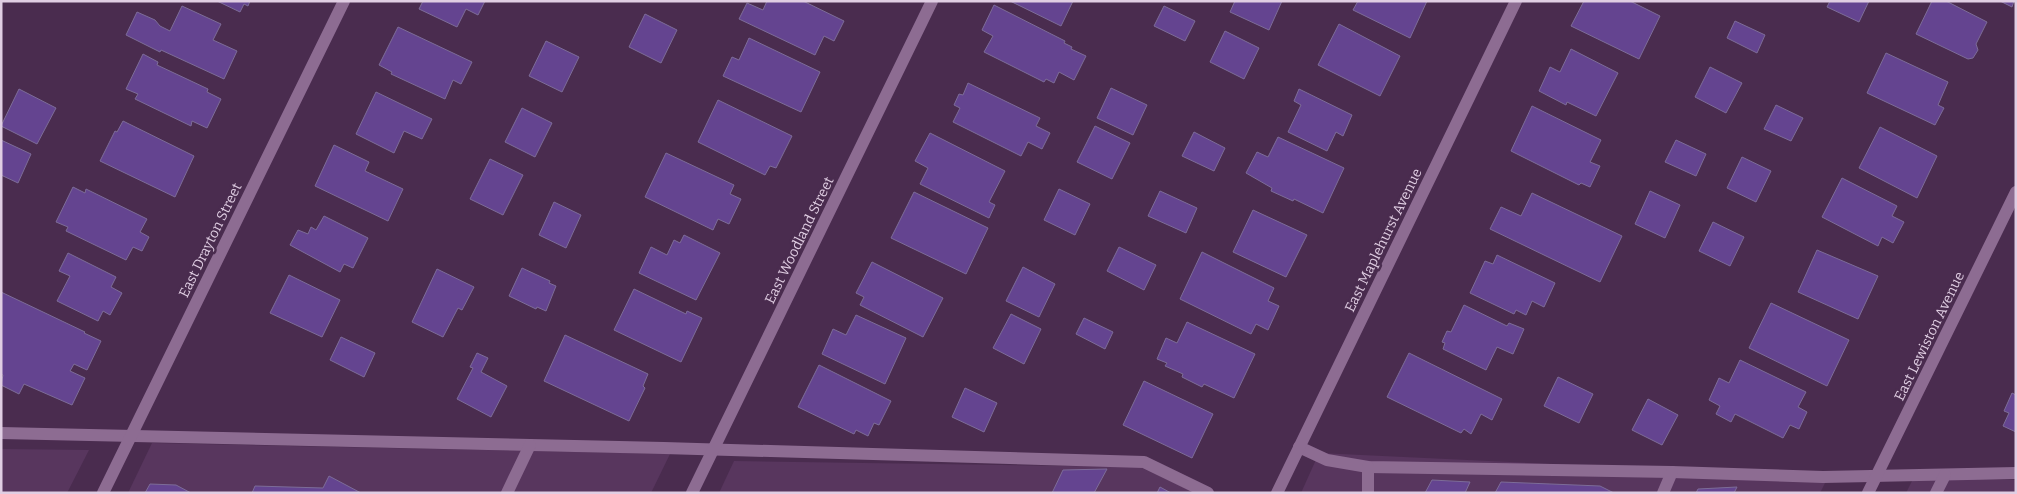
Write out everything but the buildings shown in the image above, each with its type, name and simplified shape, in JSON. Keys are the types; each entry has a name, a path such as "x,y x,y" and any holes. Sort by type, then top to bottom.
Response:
{"street":[{"name":"East Drayton Street","path":"103,493 344,1"},
{"name":"East Woodland Street","path":"692,493 932,1"},
{"name":"East Maplehurst Avenue","path":"1277,493 1516,1"},
{"name":"East Lewiston Avenue","path":"1868,493 2016,192"},
{"path":"1,433 132,434 1144,462 1208,493"},
{"path":"507,493 530,445"},
{"path":"1299,447 1327,460 1368,466 1823,477 2016,473"},
{"path":"1368,466 1368,493"},
{"path":"1663,493 1672,472"},
{"path":"1936,493 1945,474"}],"shaded area":[{"path":"152,443 670,454 651,493 128,493"},
{"path":"1,449 89,450 67,493 1,493"},
{"path":"1319,453 1828,477 1820,493 1301,493"},
{"path":"734,461 1140,467 1196,493 719,493"},
{"path":"1914,477 2016,480 2016,493 1906,493"}]}
